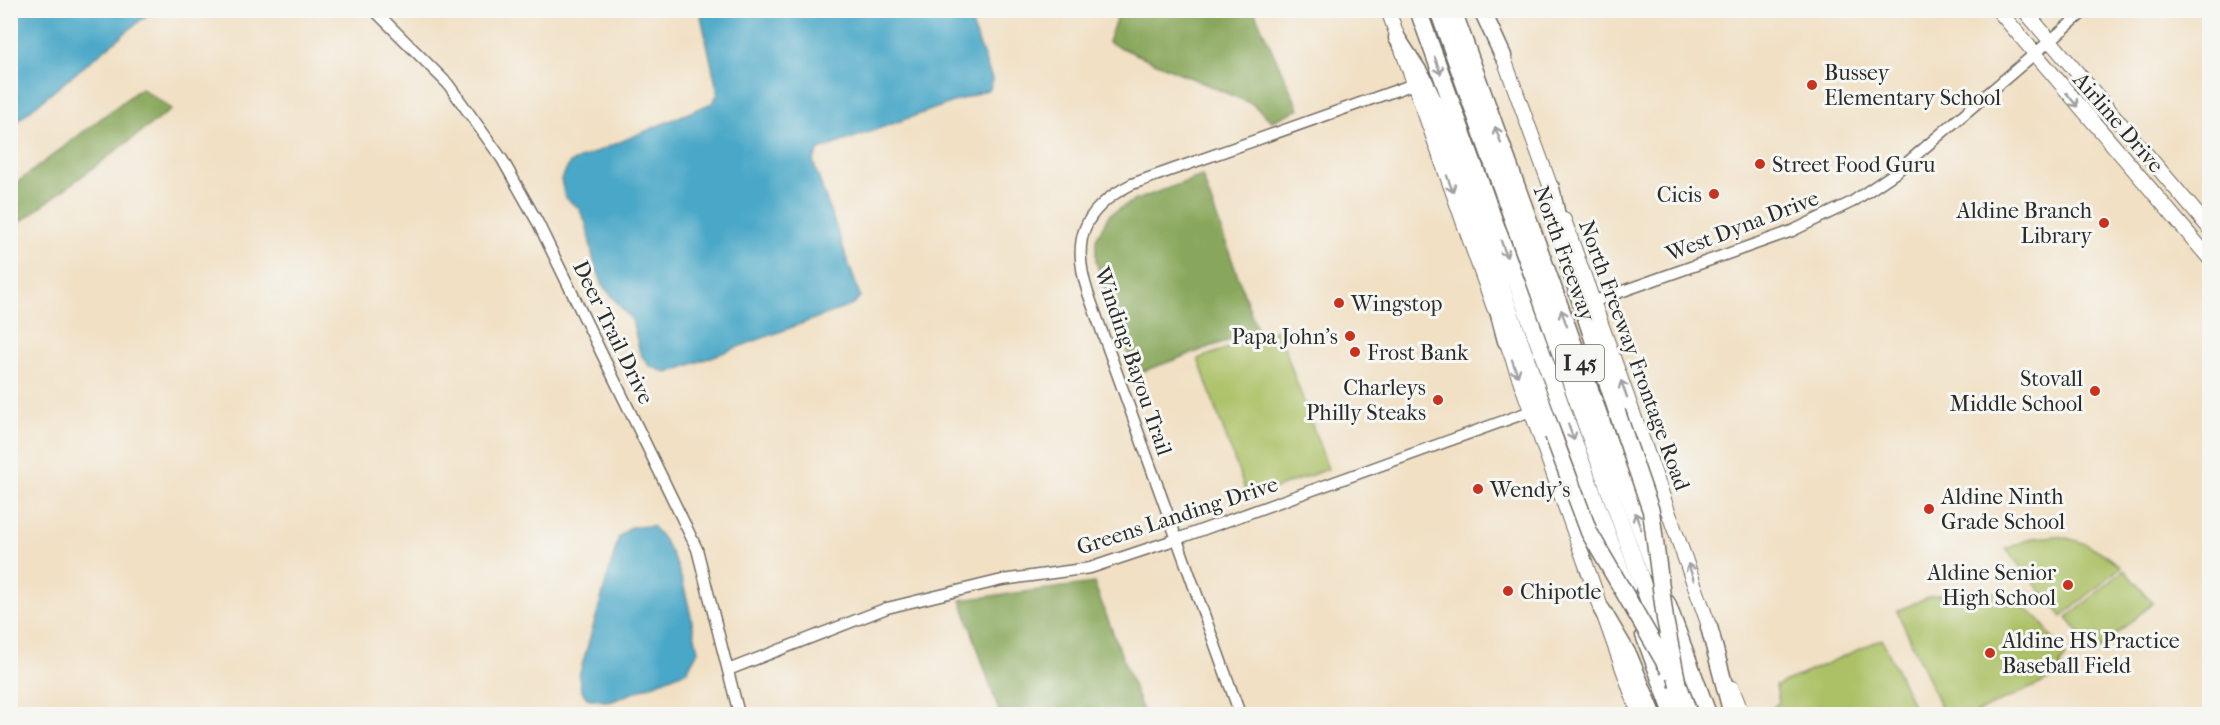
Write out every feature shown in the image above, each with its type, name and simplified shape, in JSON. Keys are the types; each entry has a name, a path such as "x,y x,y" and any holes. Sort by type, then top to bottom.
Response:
{"highway":[{"name":"I 45","path":"1418,10 1673,714"},
{"name":"North Freeway","path":"1438,10 1689,714"},
{"name":"North Freeway","path":"1454,10 1708,714"},
{"path":"1484,10 1503,56"},
{"path":"1397,38 1434,100 1588,532 1649,632 1678,686"},
{"path":"1467,188 1506,341"},
{"path":"1551,188 1566,257 1651,511 1665,619 1678,686"},
{"path":"1602,610 1629,656 1653,714"},
{"path":"1709,627 1732,714"}],"main road":[{"path":"1388,10 1639,714"},
{"name":"Airline Drive","path":"1998,10 2210,259"},
{"name":"Airline Drive","path":"2024,10 2210,229"},
{"name":"North Freeway Frontage Road","path":"1503,56 1742,714"},
{"path":"2136,174 2151,160"}],"street":[{"name":"Deer Trail Drive","path":"374,10 448,84 502,159 538,223 697,549 738,714"},
{"name":"West Dyna Drive","path":"1593,302 1792,231 1852,202 1896,173 2086,10"},
{"name":"Winding Bayou Trail","path":"1240,714 1080,271 1079,254 1088,219 1110,195 1132,184 1414,84"},
{"name":"Greens Landing Drive","path":"728,670 887,608 1002,580 1090,568 1177,539 1531,411"}],"green space":[{"path":"1119,11 1254,11 1299,109 1272,121 1252,104 1108,42"},
{"path":"141,88 172,109 11,229 11,187"},
{"path":"1202,176 1257,330 1135,374 1096,262 1096,239 1109,215 1133,201"},
{"path":"1278,330 1328,469 1248,498 1198,359"},
{"path":"2056,536 2090,546 2121,567 2062,617 2006,549 2032,538"},
{"path":"2124,570 2153,603 2095,652 2067,618"},
{"path":"1094,583 1144,714 1000,714 961,600"},
{"name":"Aldine HS Practice Baseball Field","path":"1965,589 2005,594 2038,618 2066,657 2060,664 2062,674 1973,714 1944,714 1897,611 1928,597"},
{"path":"1882,639 1917,714 1766,714 1779,702 1776,686"}],"water":[{"path":"11,10 152,10 152,11 11,126"},
{"path":"700,11 959,11 970,19 992,79 990,89 819,150 813,162 860,296 855,304 668,373 649,366 640,353 632,320 604,287 594,262 586,223 579,209 565,197 561,179 570,163 712,103 718,94"},
{"path":"652,526 663,538 678,568 688,601 698,651 687,671 610,702 587,698 581,690 579,676 619,537 631,527"}],"place":[{"name":"Bussey Elementary School","path":"1812,85"},
{"name":"Street Food Guru","path":"1760,164"},
{"name":"Cicis","path":"1714,194"},
{"name":"Aldine Branch Library","path":"2104,223"},
{"name":"Wingstop","path":"1339,303"},
{"name":"Papa John's","path":"1350,336"},
{"name":"Frost Bank","path":"1355,352"},
{"name":"Stovall Middle School","path":"2095,391"},
{"name":"Charleys Philly Steaks","path":"1438,400"},
{"name":"Wendy's","path":"1478,489"},
{"name":"Aldine Ninth Grade School","path":"1929,509"},
{"name":"Aldine Senior High School","path":"2068,585"},
{"name":"Chipotle","path":"1508,591"},
{"name":"Aldine HS Practice Baseball Field","path":"1990,653"}]}
